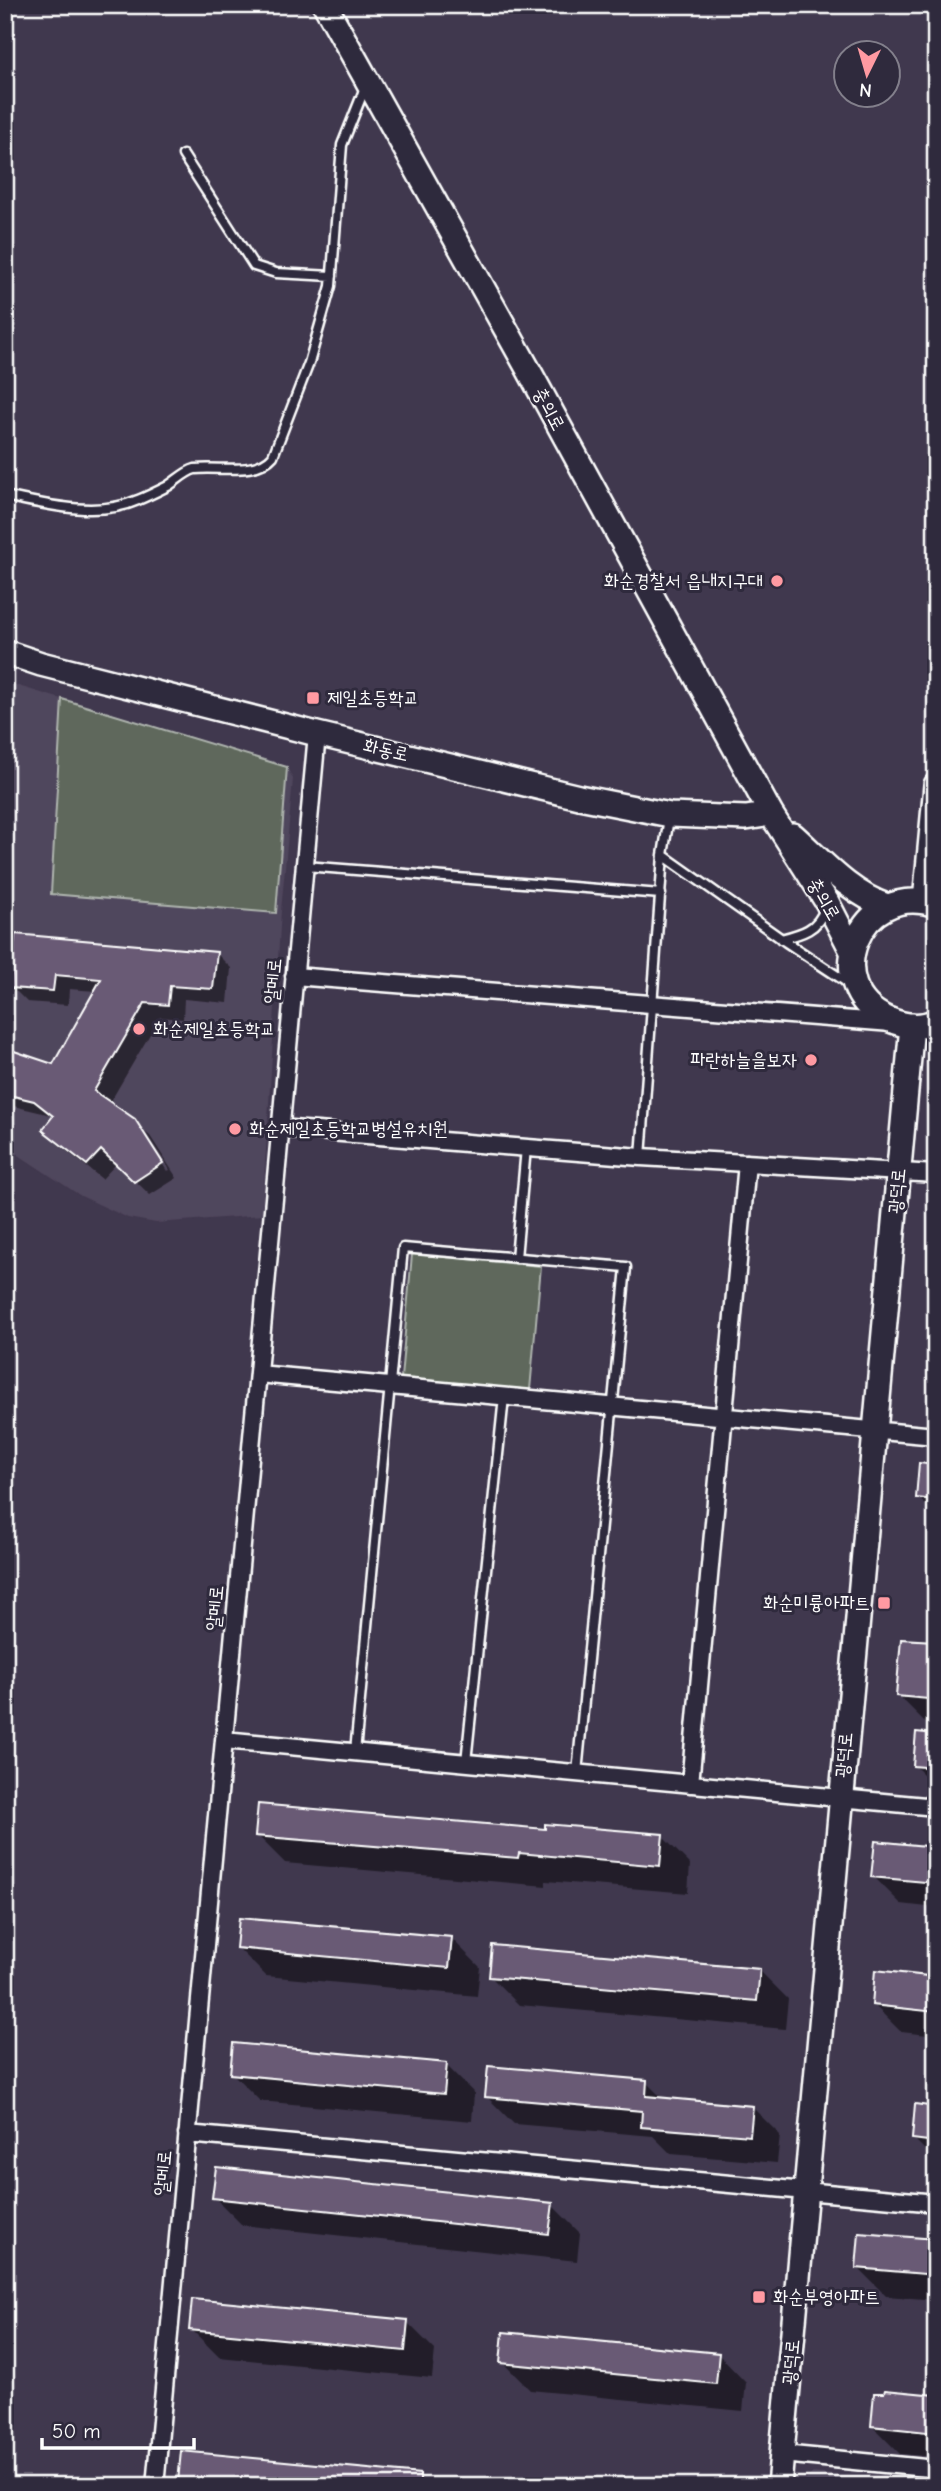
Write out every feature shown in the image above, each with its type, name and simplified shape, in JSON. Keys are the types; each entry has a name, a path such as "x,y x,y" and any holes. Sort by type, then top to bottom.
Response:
{"street":[{"name":"충의로","path":"325,5 527,367 771,814 827,902 852,951"},
{"name":"화동로","path":"5,652 41,664 317,734 579,797 670,815 746,818 771,814"},
{"name":"알메로","path":"155,2486 317,734"},
{"path":"922,1024 874,1010 857,989 852,972 852,951 858,934 870,918 887,906 905,901 930,903 936,785"},
{"name":"충의로","path":"771,814 846,883 868,900 887,906"},
{"path":"294,976 922,1024"},
{"name":"광덕로","path":"779,2486 898,1171 922,1024"},
{"path":"281,1128 641,1157 936,1174"},
{"path":"690,1784 747,1163"},
{"path":"258,1374 936,1436"},
{"path":"224,1740 936,1807"},
{"path":"187,2134 936,2203"},
{"path":"782,2454 936,2469"}],"lane":[{"path":"5,496 78,508 109,509 135,502 192,470 252,467 267,463 273,456 309,363 331,286 342,145 367,82"},
{"path":"183,155 254,266 276,273 332,276"},
{"path":"641,1157 663,855 670,815"},
{"path":"663,855 783,941 857,989"},
{"path":"304,866 661,894"},
{"path":"783,941 804,934 814,926 822,918 827,902"},
{"path":"516,1258 526,1148"},
{"path":"355,1752 402,1248 626,1267 577,1773"},
{"path":"466,1762 504,1397"}],"shaded area":[{"name":"화순제일초등학교","path":"5,682 287,767 293,779 281,911 262,1215 156,1223 128,1218 81,1196 5,1146"},
{"path":"813,2473 936,2485 936,2486 798,2486"}],"green space":[{"path":"62,699 287,767 276,913 51,894"},
{"path":"412,1254 541,1266 530,1390 401,1378"}],"building":[{"path":"15,934 217,952 213,989 170,986 168,1005 145,1003 94,1091 135,1119 163,1163 134,1182 101,1150 87,1165 42,1130 53,1116 34,1101 5,1094 5,1048 53,1064 101,979 55,975 53,991 10,988"},
{"path":"919,1463 936,1465 936,1500 916,1498"},
{"path":"901,1639 934,1641 928,1699 896,1696"},
{"path":"916,1732 936,1734 936,1768 913,1766"},
{"path":"258,1804 545,1829 545,1824 663,1834 660,1866 519,1853 518,1858 255,1836"},
{"path":"875,1841 936,1847 936,1883 871,1877"},
{"path":"239,1918 452,1937 449,1968 236,1948"},
{"path":"492,1945 760,1969 757,2001 489,1977"},
{"path":"875,1970 936,1977 936,2012 872,2005"},
{"path":"233,2043 447,2063 444,2094 230,2074"},
{"path":"488,2066 647,2080 646,2096 753,2106 750,2136 641,2127 642,2111 485,2097"},
{"path":"915,2104 936,2107 936,2142 912,2139"},
{"path":"216,2167 553,2203 549,2234 212,2198"},
{"path":"859,2233 936,2239 936,2275 856,2268"},
{"path":"192,2299 408,2320 405,2351 189,2330"},
{"path":"503,2332 719,2353 716,2384 500,2363"},
{"path":"885,2390 936,2395 936,2433 871,2426 874,2393 884,2393"},
{"path":"181,2451 420,2474 420,2486 220,2486 178,2482"}],"place":[{"name":"화순경찰서 읍내지구대","path":"777,581"},
{"name":"제일초등학교","path":"313,698"},
{"name":"화순제일초등학교","path":"139,1029"},
{"name":"파란하늘을보자","path":"811,1060"},
{"name":"화순제일초등학교병설유치원","path":"235,1129"},
{"name":"화순미륭아파트","path":"884,1603"},
{"name":"화순부영아파트","path":"759,2297"}]}
